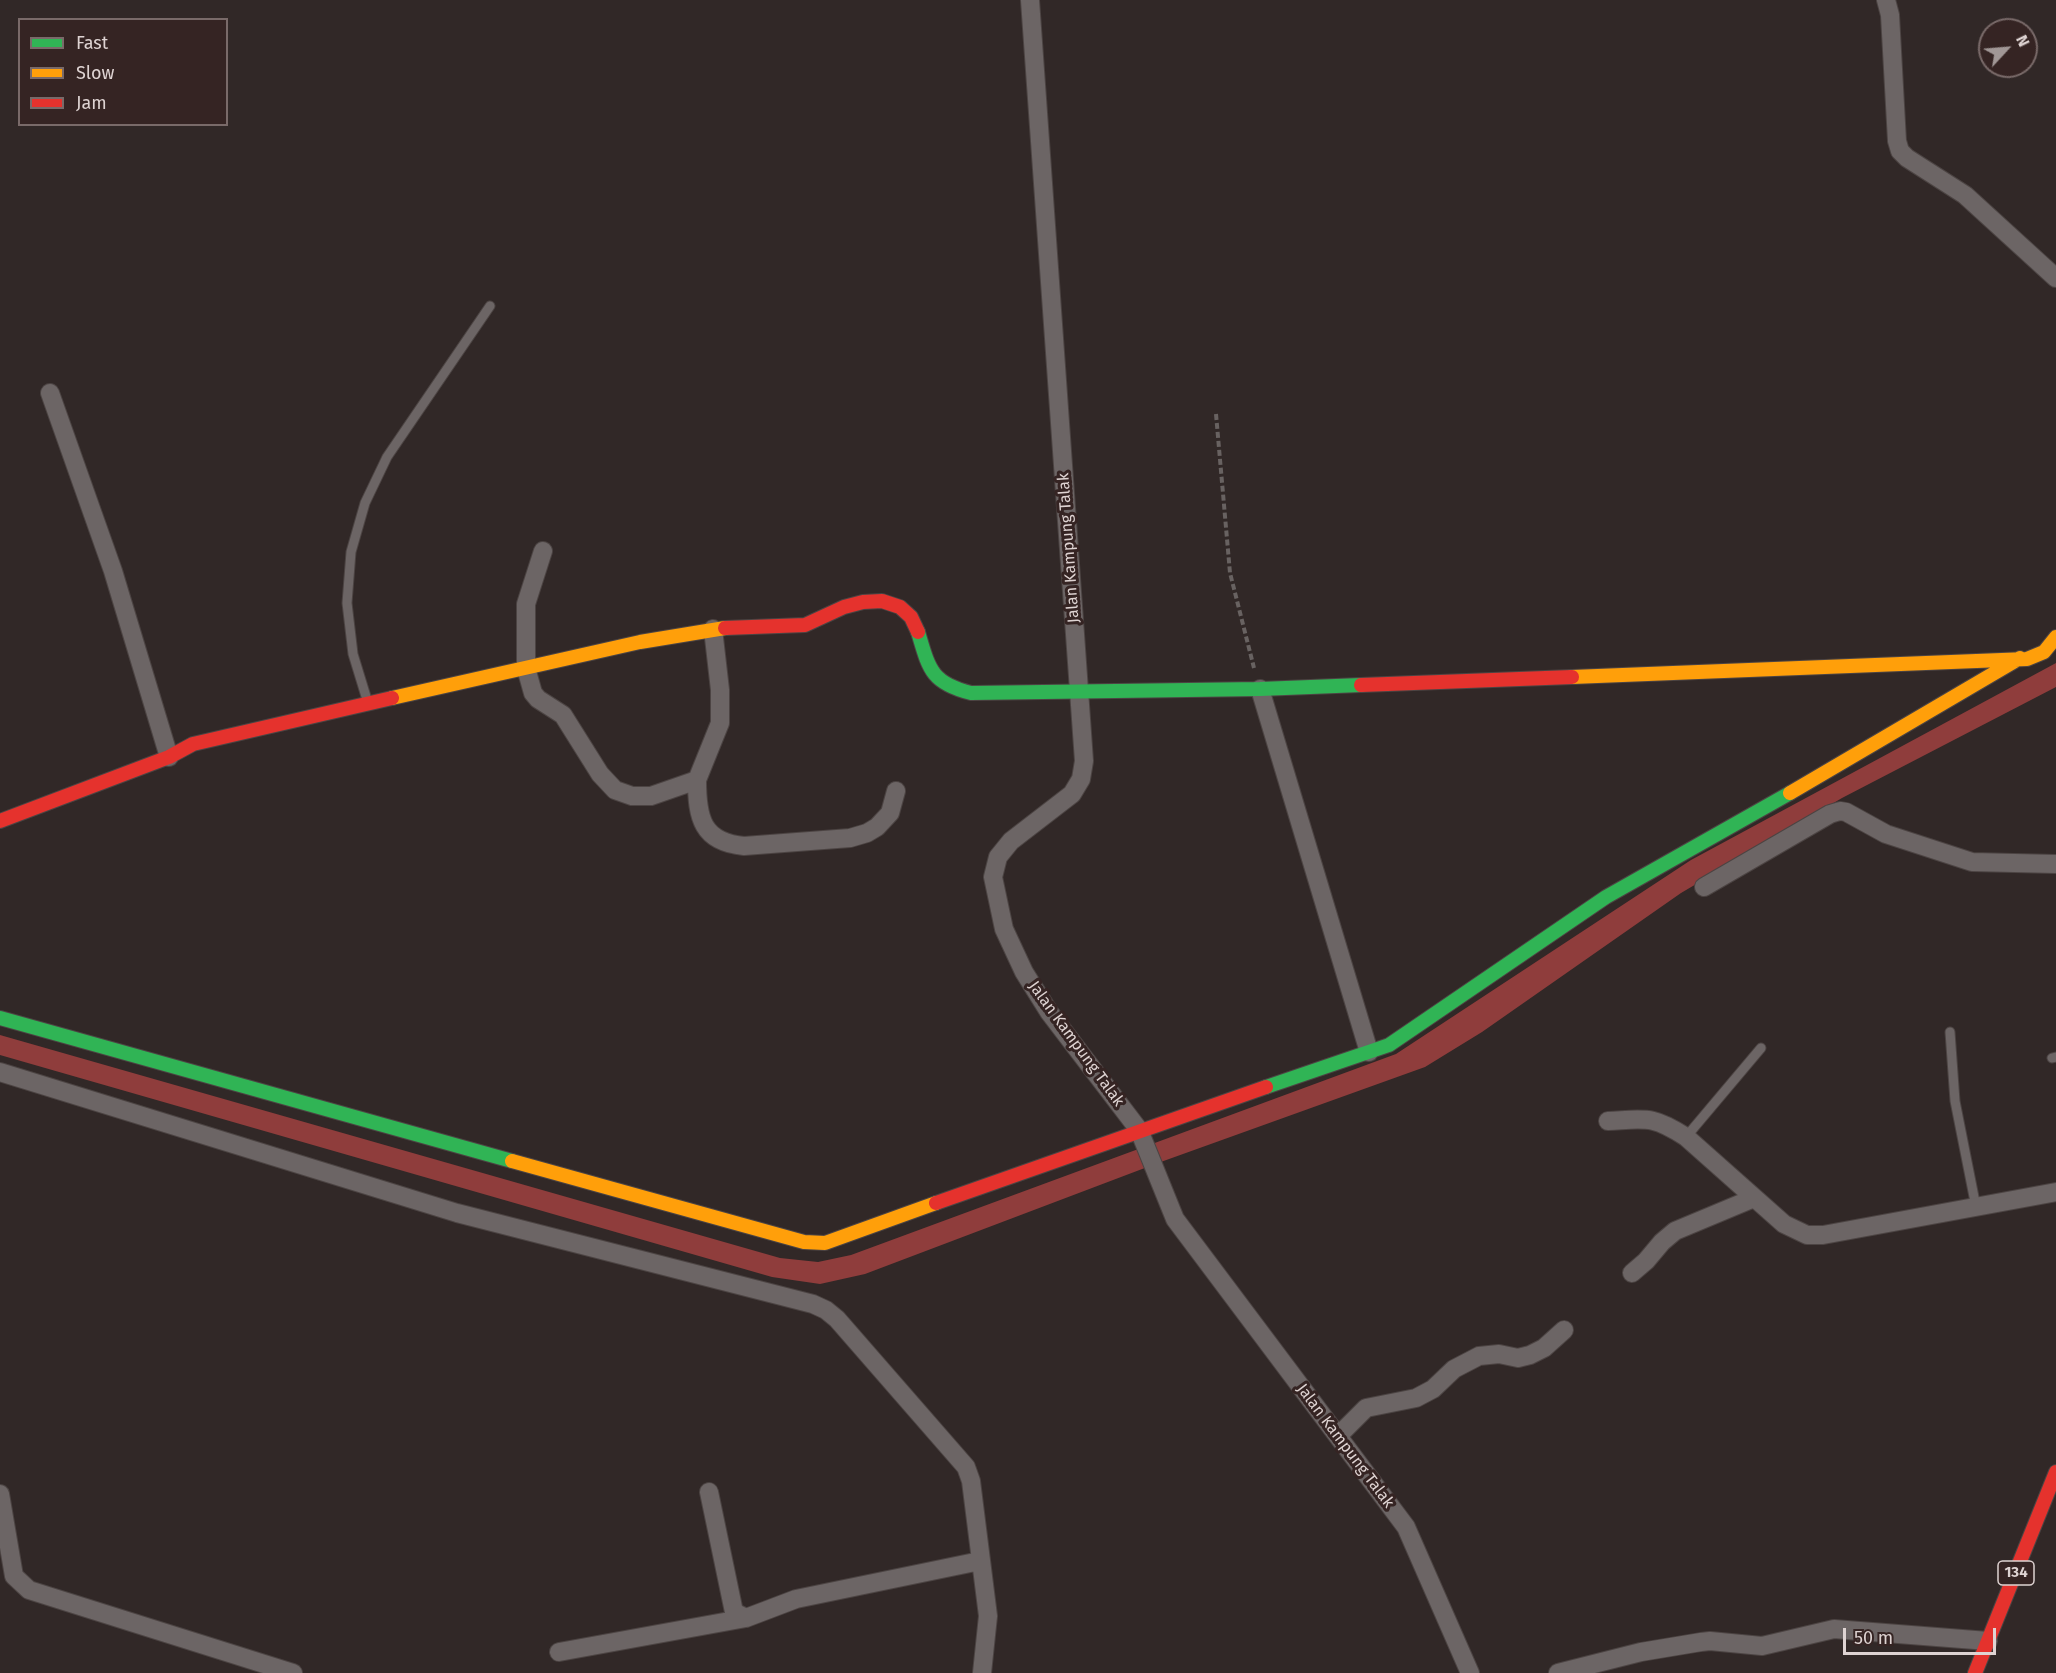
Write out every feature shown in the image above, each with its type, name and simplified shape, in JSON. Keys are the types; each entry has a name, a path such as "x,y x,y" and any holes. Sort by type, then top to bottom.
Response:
{"street":[{"name":"Jalan Kampung Talak","path":"1030,0 1084,761 1078,787 1065,801 1004,848 994,867 994,888 1004,929 1024,972 1049,1012 1141,1136 1174,1219 1408,1531 1470,1673"},
{"path":"1886,0 1890,15 1896,141 1900,151 1907,158 1965,195 2056,278"},
{"path":"51,393 113,571 169,757"},
{"path":"543,551 526,604 526,668 533,693 538,699 563,715 600,774 615,790 632,796 651,796 697,780"},
{"path":"0,821 169,757 193,744 634,642 713,628 803,626 842,608 869,601 883,601 896,606 912,619 921,639 928,668 936,679 946,687 958,692 971,693 1260,689 2020,658 2036,657 2049,648 2056,639"},
{"path":"713,628 720,690 720,723 697,780 697,806 708,831 731,845 744,846 862,835 885,819 893,806 896,791"},
{"path":"0,1018 811,1244 831,1241 1141,1136 1389,1045 1606,897 1864,751 2020,658"},
{"path":"1260,689 1369,1052"},
{"path":"1704,887 1830,814 1840,811 1851,814 1886,834 1972,862 2056,864"},
{"path":"0,1072 458,1213 820,1306 837,1319 966,1467 971,1481 987,1616 982,1673"},
{"path":"1608,1121 1648,1119 1664,1122 1686,1137 1791,1229 1806,1235 1815,1236 2056,1192"},
{"path":"1632,1273 1675,1231 1754,1197"},
{"path":"1338,1436 1366,1408 1416,1398 1432,1389 1454,1369 1479,1356 1499,1354 1518,1358 1530,1355 1544,1348 1564,1330"},
{"name":"134","path":"1975,1673 2056,1472"},
{"path":"709,1492 734,1612 746,1618"},
{"path":"0,1494 14,1576 29,1590 293,1673"},
{"path":"559,1652 746,1618 796,1599 980,1561"},
{"path":"1558,1673 1641,1652 1705,1641 1762,1646 1834,1629 1988,1641"}],"lane":[{"path":"368,703 353,654 347,603 351,552 365,503 387,457 490,306"},
{"path":"1950,1032 1955,1101 1976,1207"},
{"path":"1686,1137 1761,1048"}],"path":[{"path":"1216,414 1230,573 1260,689"}],"shaded area":[{"path":"2056,663 2056,687 1842,798 1681,893 1482,1032 1425,1067 1158,1163 865,1274 820,1284 772,1277 0,1055 0,1035 780,1258 818,1262 851,1255 1396,1054 1691,860"}],"traffic: fast":[{"path":"918,632 925,656 934,673 947,684 971,693 1260,689 1361,685"},
{"path":"1266,1087 1389,1045 1606,897 1790,793"},
{"path":"0,1018 512,1161"}],"traffic: slow":[{"path":"392,698 640,642 725,628"},
{"path":"1572,677 2027,659 2044,652 2056,637"},
{"path":"1790,793 2020,658"},
{"path":"512,1161 804,1242 825,1243 936,1203"}],"traffic: jam":[{"path":"725,628 805,625 844,607 863,602 882,601 900,607 911,617 918,632"},
{"path":"1361,685 1572,677"},
{"path":"0,821 169,757 193,744 392,698"},
{"path":"936,1203 1266,1087"},
{"path":"1975,1673 2056,1472"}]}
